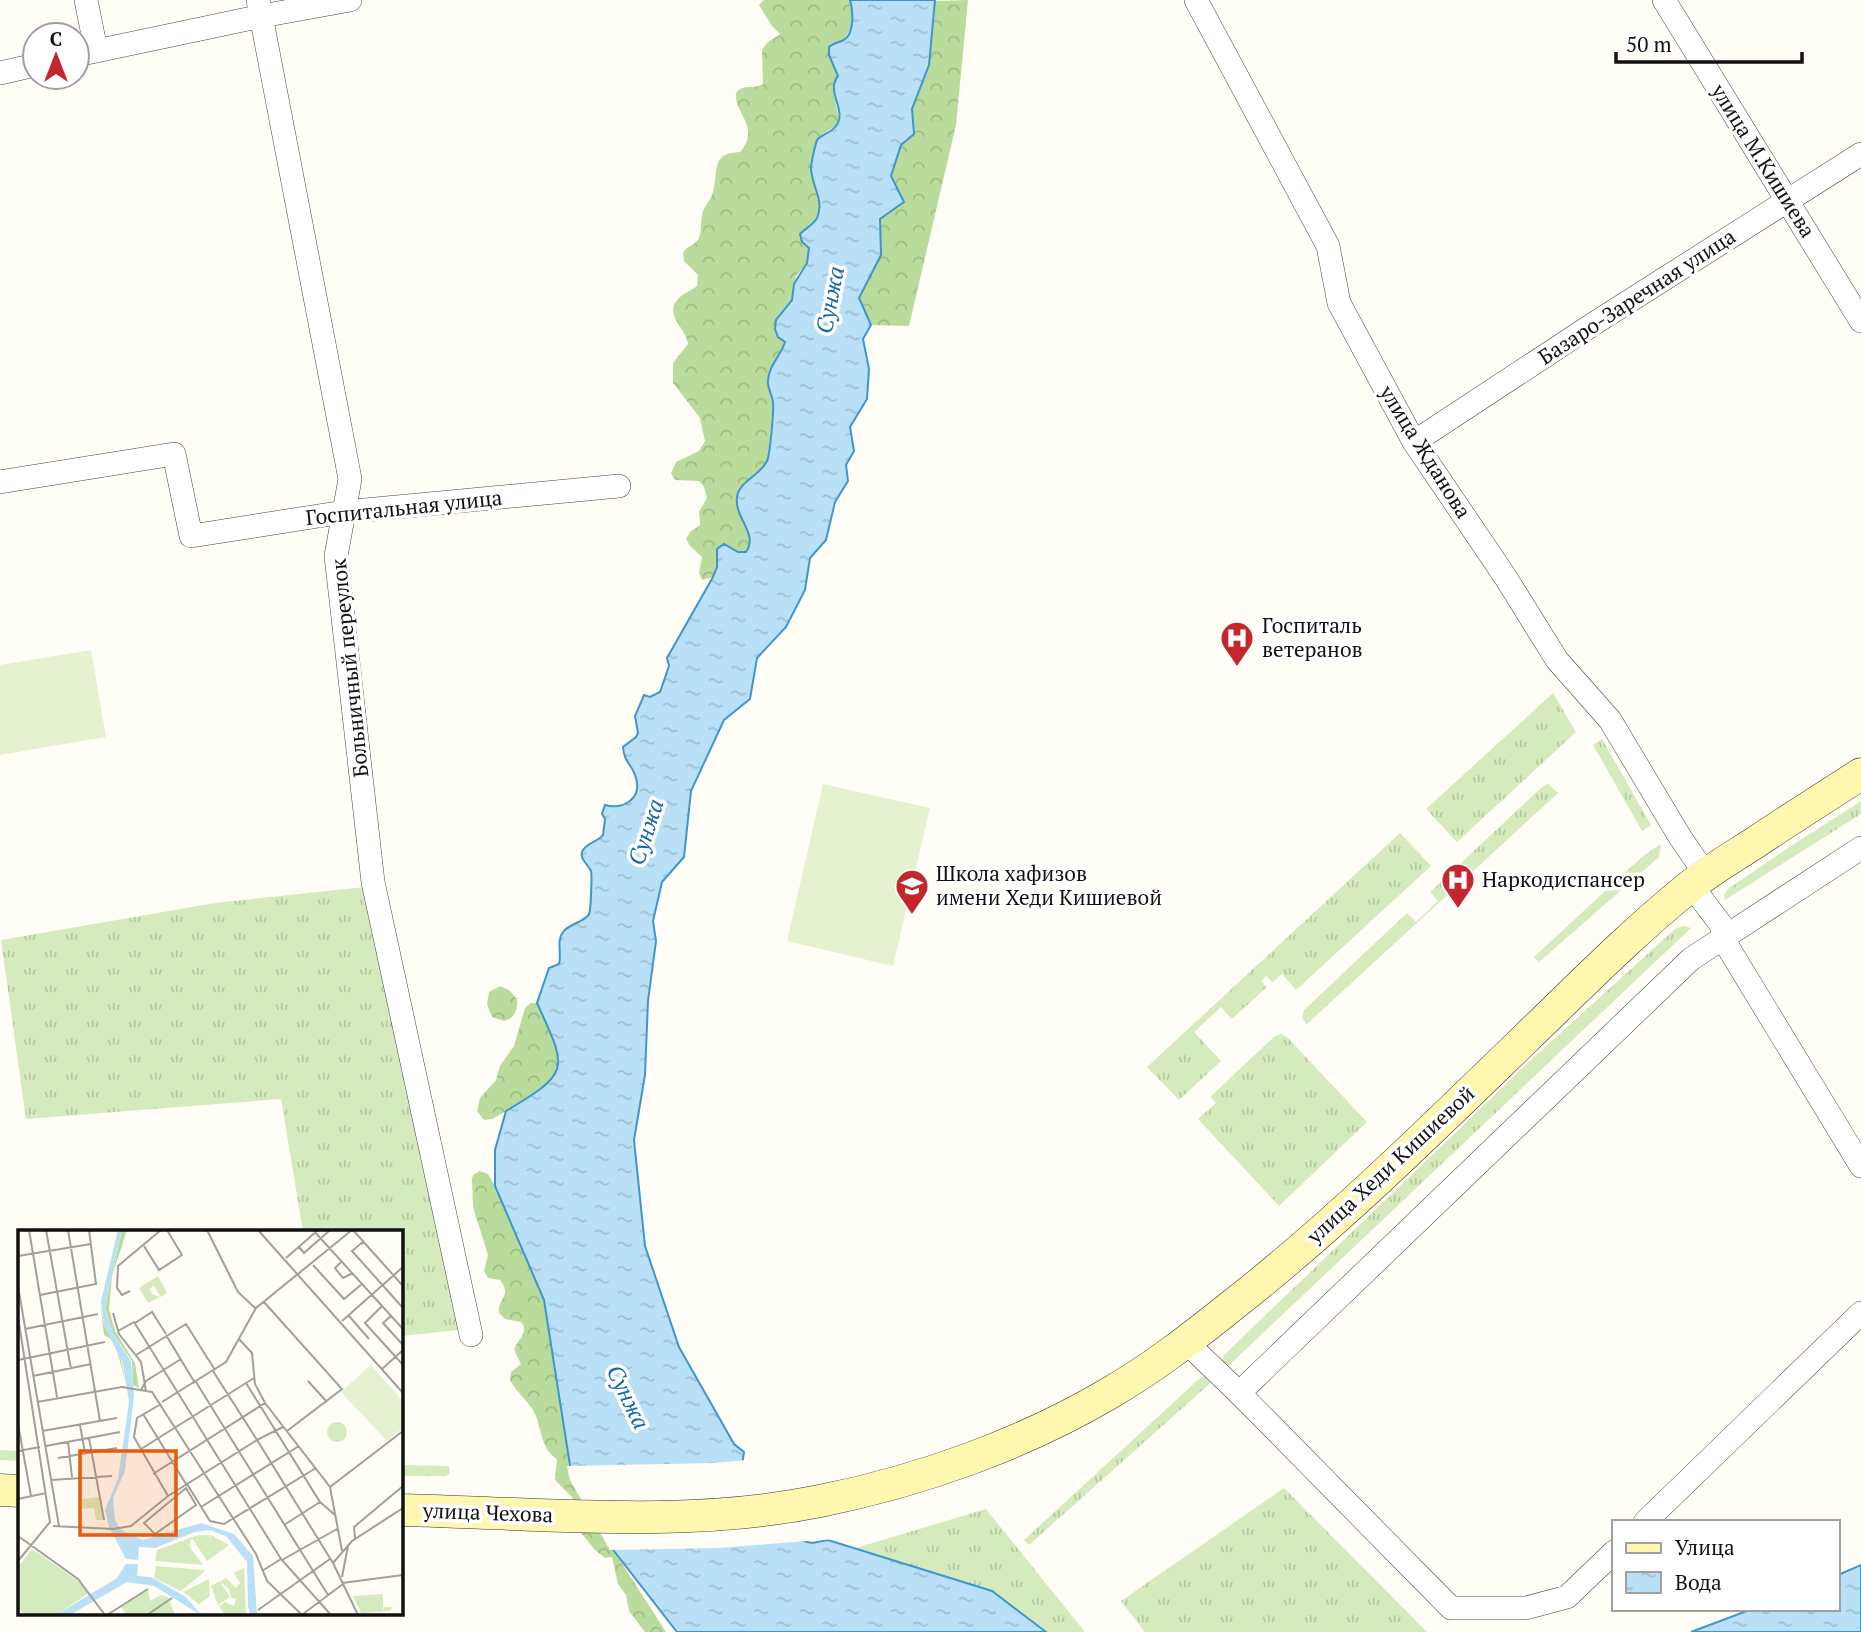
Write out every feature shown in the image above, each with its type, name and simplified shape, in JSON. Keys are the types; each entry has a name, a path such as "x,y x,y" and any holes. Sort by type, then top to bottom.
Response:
{"main road":[{"name":"улица Хеди Кишиевой","path":"879,1487 952,1465 1042,1428 1108,1394 1186,1342 1289,1261 1615,951 1698,880 1861,774"},
{"name":"улица Чехова","path":"402,1510 644,1517 772,1509 879,1487"},
{"path":"0,1490 18,1492"}],"street":[{"path":"86,0 86,21"},
{"path":"91,52 260,8 350,0"},
{"name":"улица Жданова","path":"1196,0 1328,246 1339,303 1414,442 1506,578 1557,660 1610,720 1722,926 1723,939 1861,1166"},
{"name":"улица М.Кишиева","path":"1664,0 1861,321"},
{"name":"Больничный переулок","path":"260,8 350,479 336,556 373,882 471,1335"},
{"path":"0,73 21,68"},
{"name":"Базаро-Заречная улица","path":"1414,442 1861,154"},
{"name":"Госпитальная улица","path":"0,482 174,454 191,536 344,512 619,486"},
{"path":"1239,1393 1691,959 1861,848"},
{"path":"1647,1520 1861,1313"},
{"path":"1186,1342 1451,1608 1526,1608 1567,1597 1612,1554"}],"green space":[{"path":"764,0 850,0 852,18 849,31 829,55 838,76 834,94 839,119 836,126 822,134 810,164 820,209 813,224 806,228 809,248 807,263 796,276 792,300 780,313 775,329 778,337 785,341 770,370 768,387 773,403 768,460 739,488 751,545 746,552 738,552 724,544 713,577 702,580 699,573 702,557 686,539 690,532 700,525 699,512 707,498 704,487 699,481 675,480 671,473 676,462 699,451 705,441 700,418 673,383 673,363 688,344 673,311 680,297 697,286 698,275 684,261 683,253 699,238 702,214 712,194 717,164 724,156 740,152 746,143 748,127 738,107 736,93 742,88 763,84 762,50 780,34 759,5"},
{"path":"968,0 956,125 909,326 871,325 859,298 881,255 880,219 901,145 914,134 912,109 929,65 935,1"},
{"path":"91,650 106,737 0,755 0,665"},
{"path":"1553,693 1576,732 1457,842 1426,809"},
{"path":"1602,739 1651,825 1642,831 1593,745"},
{"path":"823,784 930,808 893,966 787,941"},
{"path":"1548,784 1558,793 1307,1024 1302,1018 1304,1010 1407,913 1416,922 1438,901 1430,892"},
{"path":"1861,801 1861,814 1725,900 1724,895 1728,889"},
{"path":"1400,833 1431,866 1296,990 1282,974 1273,982 1266,976 1261,981 1267,987 1232,1019 1221,1007 1194,1032 1221,1061 1179,1100 1147,1067"},
{"path":"1661,844 1659,857 1539,962 1534,957 1642,857"},
{"path":"365,887 459,1330 402,1336 402,1230 303,1230 281,1099 26,1119 1,940 215,903"},
{"path":"1683,926 1691,928 1224,1370 1221,1362 1224,1355 1532,1059 1675,929"},
{"path":"500,986 509,990 517,999 515,1013 504,1021 492,1017 487,1004 489,992"},
{"path":"531,1003 537,1003 555,1042 559,1061 555,1073 548,1083 527,1100 492,1119 484,1120 477,1111 480,1098 496,1080 500,1066 514,1046 525,1008"},
{"path":"1281,1034 1287,1037 1367,1122 1279,1206 1198,1119 1216,1103 1210,1097 1275,1036"},
{"path":"480,1171 488,1174 495,1186 544,1300 572,1478 614,1551 666,1632 645,1632 629,1611 626,1595 618,1584 612,1557 605,1558 595,1550 577,1528 572,1497 555,1480 557,1460 547,1449 533,1411 510,1380 511,1372 521,1364 514,1350 524,1329 521,1322 505,1319 499,1313 505,1294 504,1286 500,1280 488,1278 484,1271 488,1255 473,1207 472,1179 473,1175"},
{"path":"1206,1375 1215,1379 1029,1545 1024,1540 1199,1379"},
{"path":"0,1450 18,1451 18,1461 0,1460"},
{"path":"402,1465 449,1466 450,1473 446,1476 402,1476"},
{"path":"1284,1488 1427,1632 1145,1632 1121,1601"},
{"path":"986,1509 1085,1632 874,1632 826,1557"}],"water":[{"name":"Сунжа","path":"850,0 935,0 929,65 912,109 914,134 901,145 891,176 904,202 880,219 881,255 859,298 871,325 863,339 869,369 867,399 850,427 854,451 846,465 848,481 835,502 826,540 810,558 805,590 786,627 757,658 750,699 724,720 691,791 684,857 662,882 653,921 656,941 648,1001 645,1075 634,1140 645,1246 679,1347 734,1444 744,1452 740,1479 753,1499 799,1540 812,1543 828,1540 992,1591 1046,1632 677,1632 614,1551 572,1478 544,1300 495,1186 495,1150 506,1111 543,1087 553,1077 557,1067 558,1056 554,1042 537,1003 549,968 559,964 560,939 563,932 589,914 591,871 583,860 582,852 603,835 605,819 602,814 605,805 624,804 634,797 636,792 636,778 623,747 638,733 635,716 644,695 650,697 660,692 669,666 667,658 717,567 717,549 724,544 738,552 746,552 749,545 750,539 739,512 737,497 742,487 764,466 768,457 773,406 768,386 769,376 785,342 778,337 776,320 792,300 794,284 807,263 809,248 802,242 800,234 817,218 819,211 819,199 811,166 817,140 834,128 840,114 834,88 838,76 829,55 829,47 848,37 852,27"},
{"path":"1861,1565 1861,1632 1691,1632 1747,1611 1840,1611 1840,1574"}],"pier":[{"path":"746,1460 744,1478 756,1497 794,1534 812,1539 835,1539 717,1548 610,1550 570,1480 567,1466 715,1463"}],"place":[{"name":"Госпиталь ветеранов","path":"1237,668"},
{"name":"Наркодиспансер","path":"1458,910"},
{"name":"Школа хафизов имени Хеди Кишиевой","path":"912,916"}]}
